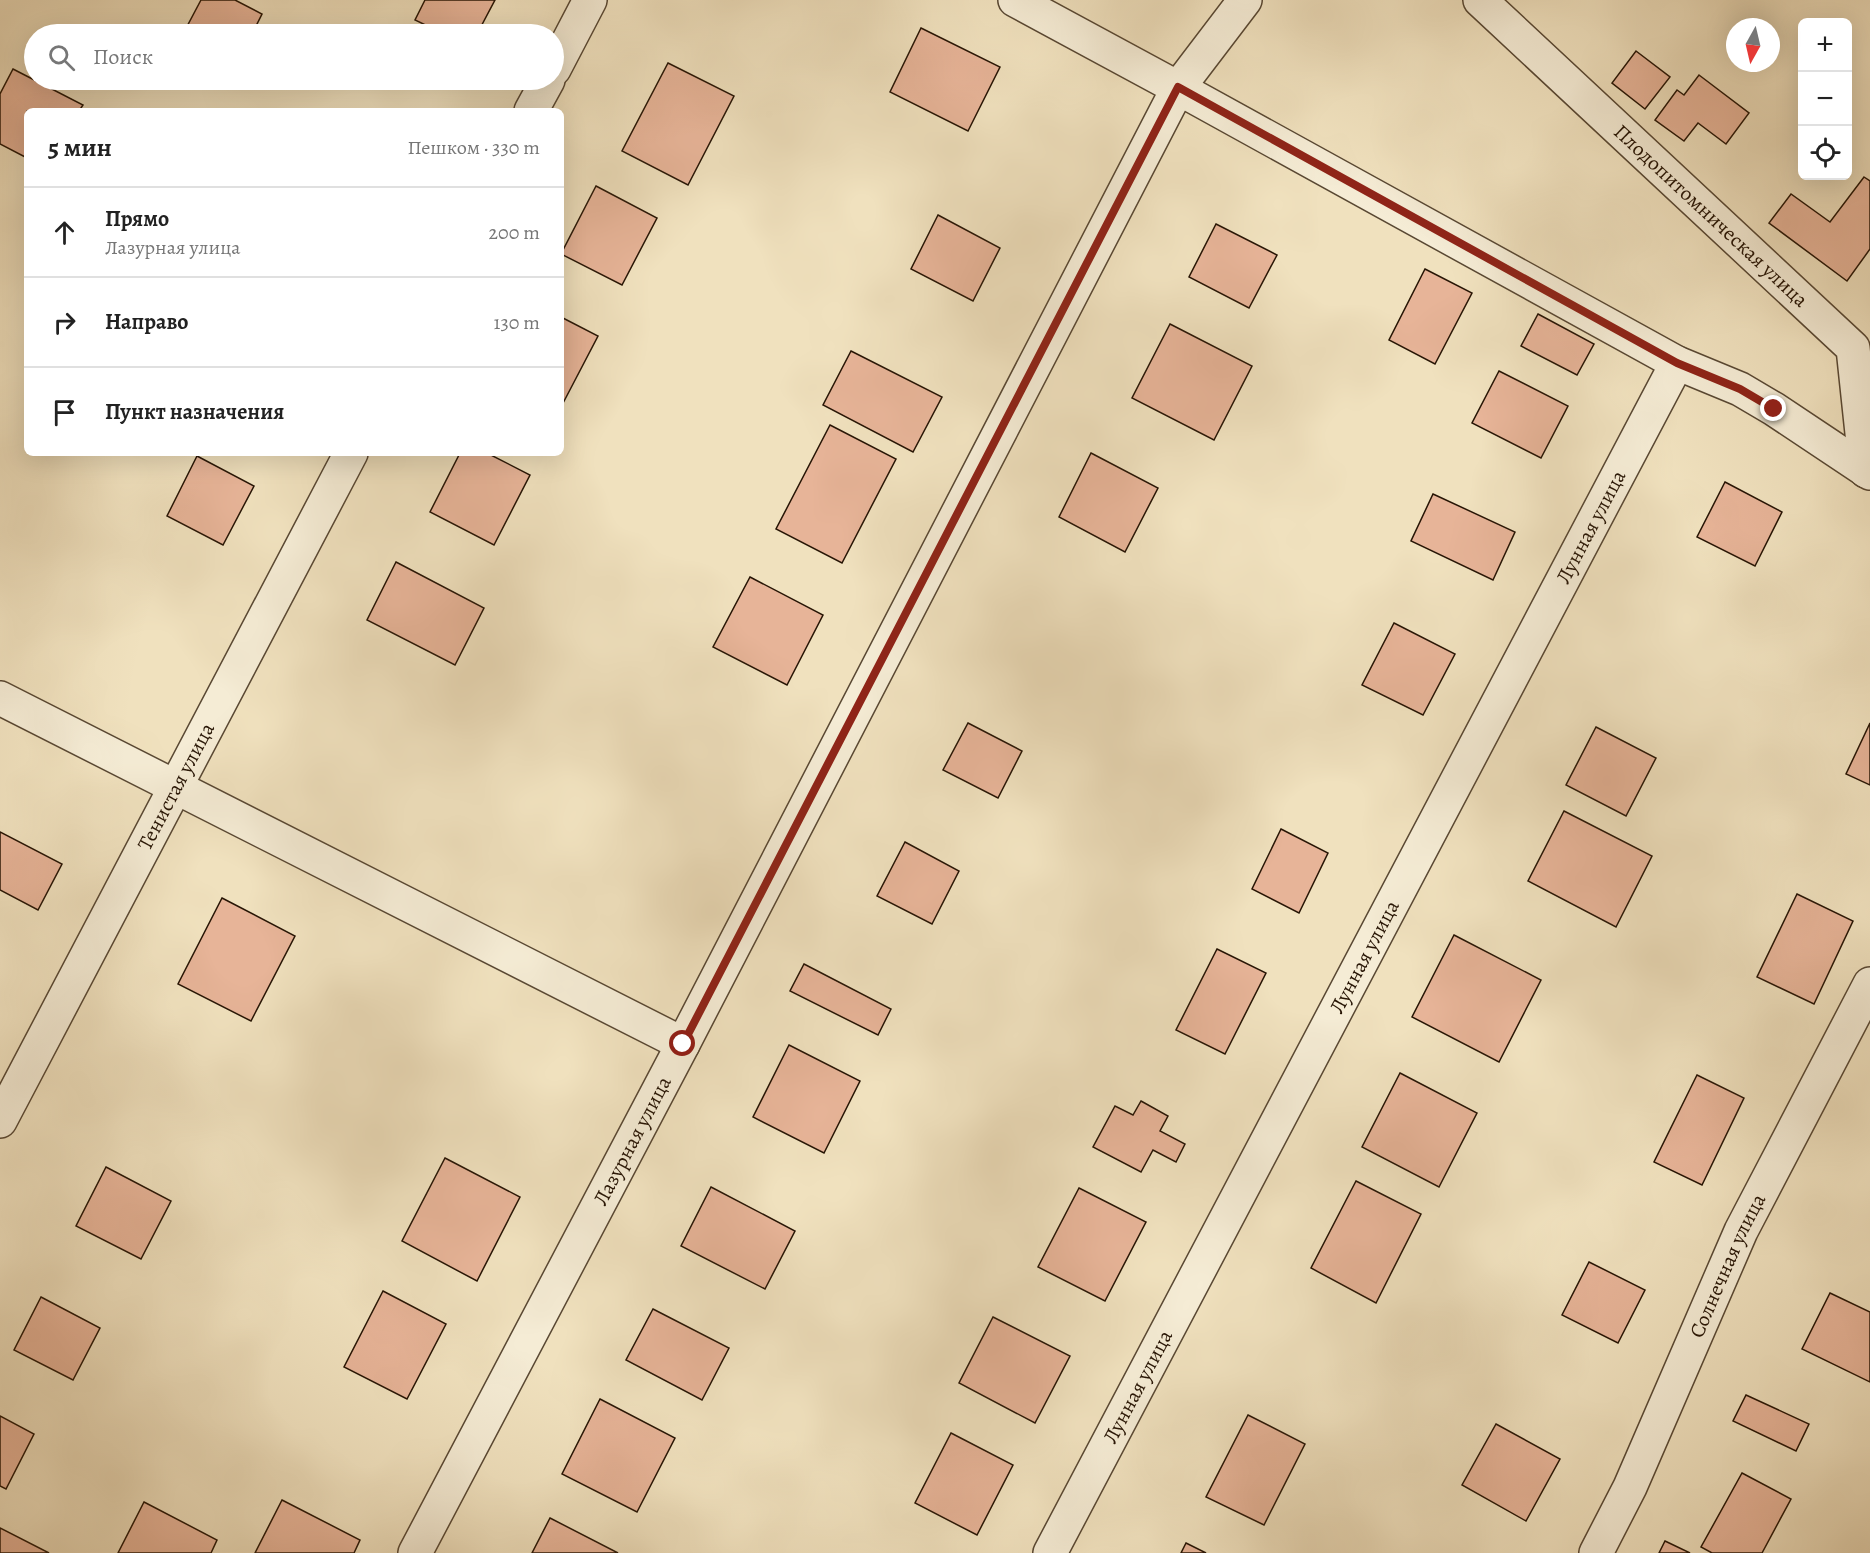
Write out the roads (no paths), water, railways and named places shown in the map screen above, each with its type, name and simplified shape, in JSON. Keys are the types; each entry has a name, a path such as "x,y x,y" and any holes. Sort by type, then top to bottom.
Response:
{"street":[{"path":"564,50 590,0"},
{"path":"1015,0 1178,87 1677,363 1740,389 1868,472"},
{"name":"Лазурная улица","path":"415,1553 683,1044 1178,87 1245,0"},
{"name":"Плодопитомническая улица","path":"1480,0 1853,348 1868,472"},
{"path":"533,108 543,90"},
{"name":"Лунная улица","path":"1050,1553 1677,363"},
{"name":"Тенистая улица","path":"0,1121 349,456"},
{"path":"0,698 683,1044"},
{"name":"Солнечная улица","path":"1596,1553 1630,1487 1741,1231 1870,984"}]}
